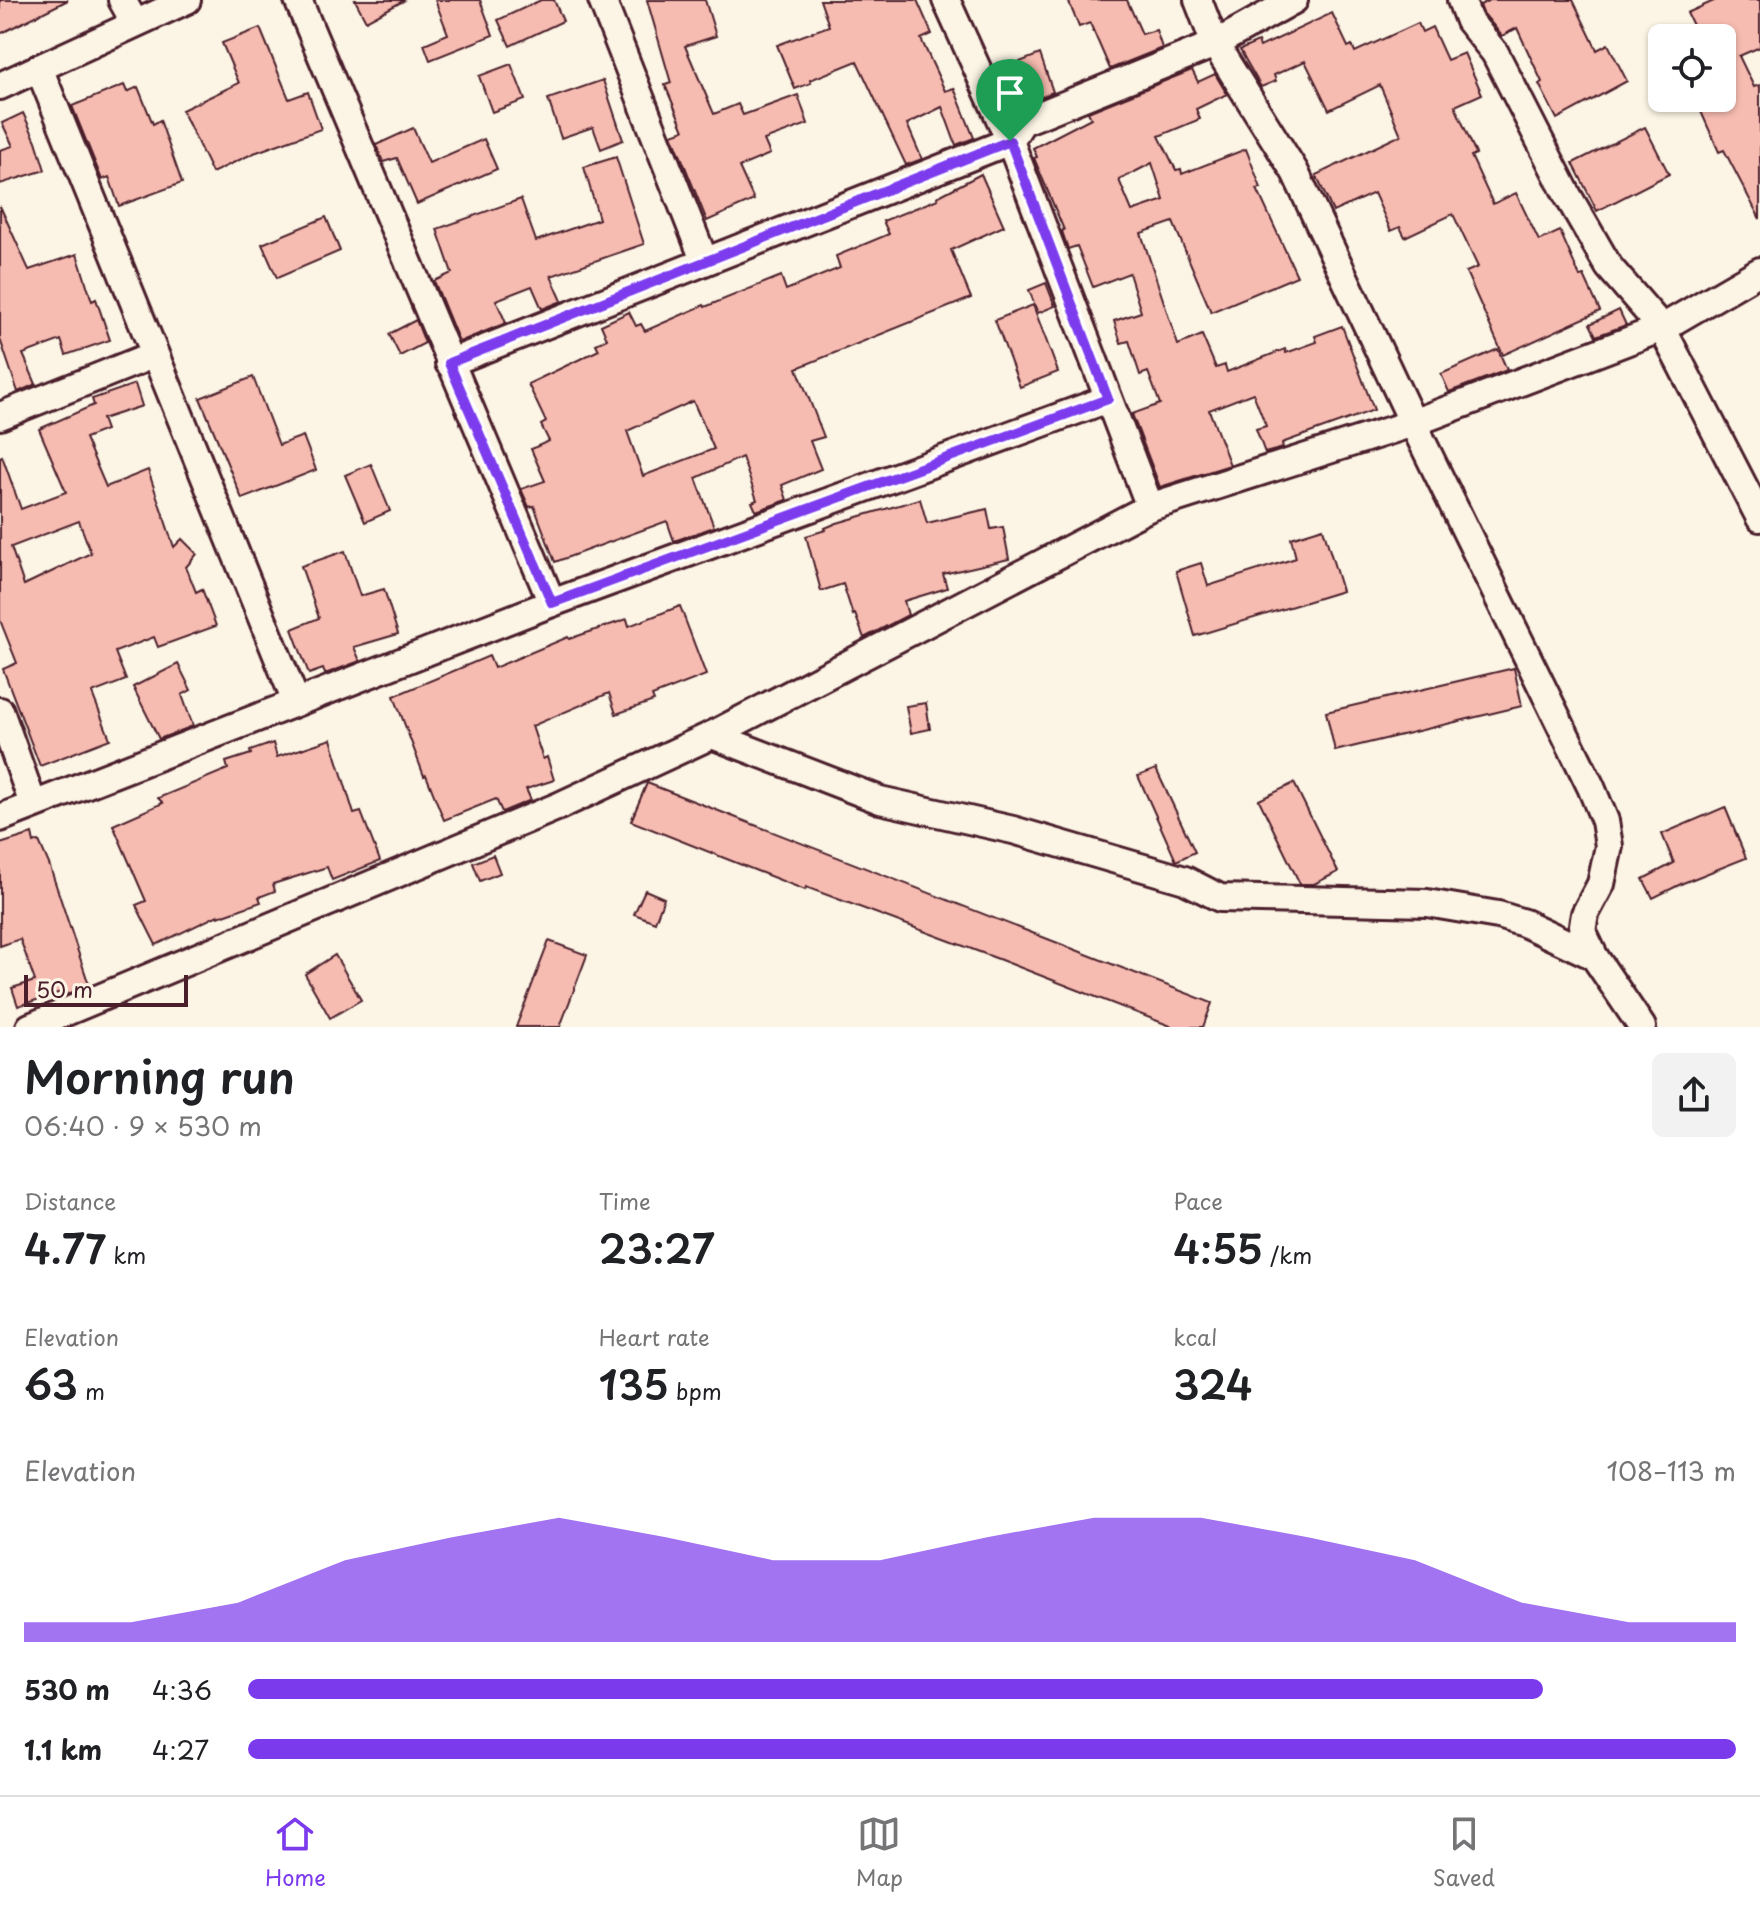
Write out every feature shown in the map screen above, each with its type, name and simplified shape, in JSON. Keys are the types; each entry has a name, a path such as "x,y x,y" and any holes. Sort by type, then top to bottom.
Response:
{"street":[{"path":"122,0 135,23"},
{"path":"0,86 187,0"},
{"path":"298,0 552,603"},
{"path":"602,0 704,260"},
{"path":"946,0 1010,141 1150,507"},
{"path":"1198,0 1215,44 1295,172 1605,821 1609,846 1601,884 1585,914 1582,931 1594,956 1642,1027"},
{"path":"449,363 1010,141 1022,122 1215,44 1294,0"},
{"path":"1461,0 1469,21 1495,53 1568,196 1609,267 1662,328 1760,518"},
{"path":"39,68 296,702"},
{"path":"30,1027 559,806 712,735 1150,507 1413,423 1662,328 1760,271"},
{"path":"0,416 153,355"},
{"path":"0,818 552,603 1108,399"},
{"path":"0,711 33,804"},
{"path":"712,735 880,800 1042,839 1185,880 1220,898 1427,903 1511,919 1594,956"}],"building":[{"path":"0,0 68,0 0,34"},
{"path":"355,0 405,0 366,21"},
{"path":"435,0 480,0 493,35 430,60 424,44 448,34"},
{"path":"541,0 554,0 563,21 510,46 498,20"},
{"path":"647,0 705,0 716,36 685,46 714,114 738,104 743,115 798,95 808,124 764,140 770,154 739,167 754,200 707,221 672,134 684,130 665,85 671,83"},
{"path":"820,0 917,0 932,34 921,39 945,91 954,88 974,138 956,145 942,107 907,124 922,159 906,165 857,61 795,89 777,45 829,26"},
{"path":"1068,0 1127,0 1142,34 1156,30 1162,48 1110,69 1090,23 1079,27"},
{"path":"1490,0 1573,0 1597,50 1608,44 1627,81 1557,119 1517,28 1502,36 1483,13 1480,5"},
{"path":"1716,0 1760,0 1760,47 1739,56 1754,87 1760,85 1760,219 1724,150 1719,152 1701,112 1736,112 1736,24 1692,24 1687,13"},
{"path":"1332,13 1348,47 1352,45 1355,52 1418,23 1422,32 1432,27 1447,60 1464,53 1482,94 1455,106 1476,154 1471,156 1493,204 1516,193 1539,241 1560,231 1580,277 1584,276 1600,311 1503,355 1466,272 1478,267 1453,214 1405,237 1400,227 1391,231 1374,193 1333,212 1316,175 1401,135 1380,85 1329,110 1305,61 1274,75 1276,81 1261,87 1240,50 1258,42 1260,47"},
{"path":"260,28 289,99 308,92 321,129 254,153 212,173 182,110 239,83 222,43"},
{"path":"1040,54 1053,92 1012,106 1003,85 1007,84 1002,69"},
{"path":"511,64 525,100 492,112 479,76"},
{"path":"1192,70 1198,82 1215,74 1227,94 1196,109 1200,119 1159,136 1176,170 1181,169 1182,174 1246,149 1261,188 1257,189 1297,276 1211,312 1173,222 1141,233 1178,345 1202,335 1216,368 1225,365 1227,372 1285,349 1286,353 1317,342 1315,336 1342,326 1374,410 1282,443 1283,448 1265,453 1256,429 1266,426 1253,393 1209,410 1230,465 1160,487 1132,414 1160,404 1148,372 1140,375 1129,341 1121,343 1114,321 1141,312 1129,273 1093,287 1077,246 1068,249 1064,230 1034,158 1037,157 1033,148 1091,118 1088,112","holes":["1152,163 1164,200 1132,211 1119,180"]},
{"path":"603,80 623,140 601,149 593,127 561,138 548,99"},
{"path":"124,85 127,92 138,87 153,124 160,120 182,183 119,206 109,177 102,180 72,106"},
{"path":"23,113 45,170 0,184 0,150 13,146 2,123"},
{"path":"1645,127 1669,174 1597,211 1573,163"},
{"path":"413,128 429,163 484,139 497,169 417,204 397,158 383,162 376,145"},
{"path":"616,157 644,244 551,276 562,301 542,309 532,286 496,300 506,323 459,342 434,281 452,273 437,229 521,199 536,241 599,219 584,167"},
{"path":"981,174 1004,226 951,250 971,298 797,368 824,437 810,441 821,469 782,485 787,500 756,511 752,502 757,500 742,457 696,478 714,527 674,541 667,521 555,562 534,506 529,507 521,489 545,481 531,449 549,441 541,425 546,422 528,384 599,350 596,344 607,339 601,325 629,312 636,326 641,324 645,331 781,276 786,290 840,268 836,256 889,234 883,221","holes":["693,401 714,449 643,476 627,431"]},
{"path":"0,206 29,270 77,254 92,301 96,299 110,340 66,355 61,340 23,354 36,384 18,392 0,339"},
{"path":"326,217 340,251 277,278 262,244"},
{"path":"1046,283 1055,306 1038,313 1029,290"},
{"path":"1033,305 1058,372 1020,387 995,320"},
{"path":"1619,310 1626,325 1596,336 1590,324"},
{"path":"416,320 425,343 400,356 389,334"},
{"path":"1498,349 1507,370 1449,392 1441,374"},
{"path":"253,377 279,445 303,436 316,470 242,499 200,398"},
{"path":"135,384 142,406 102,419 106,430 85,438 106,487 148,470 174,547 182,539 197,554 186,567 196,592 202,589 216,626 158,647 154,637 115,652 126,680 92,693 110,739 40,766 3,669 17,663 0,620 0,457 21,509 66,492 39,429 94,405 92,399","holes":["79,521 91,553 24,585 11,547"]},
{"path":"371,464 390,511 365,522 345,475"},
{"path":"920,499 927,523 987,509 991,529 1003,527 1009,559 943,574 947,588 904,601 908,615 864,638 843,584 821,591 806,536 837,523"},
{"path":"1323,528 1342,591 1195,636 1176,571 1201,563 1208,586 1296,558 1291,538"},
{"path":"345,551 360,596 384,589 398,634 354,647 360,661 325,674 323,669 309,674 292,629 319,618 301,566"},
{"path":"680,606 706,675 652,696 654,701 616,714 609,693 532,726 554,780 526,789 531,800 502,812 496,799 444,820 394,696 489,656 494,668 568,637 627,619 629,626"},
{"path":"178,664 191,690 182,695 193,726 159,739 133,687"},
{"path":"1514,668 1522,706 1335,751 1326,712"},
{"path":"926,703 930,729 911,733 906,706"},
{"path":"331,739 354,814 361,812 380,861 332,880 327,867 273,884 275,891 259,897 261,902 218,915 156,945 136,905 146,901 113,825 163,803 158,798 228,769 226,762 251,754 250,751 273,743 277,757"},
{"path":"1156,769 1195,852 1176,861 1138,776"},
{"path":"647,783 1212,1003 1203,1027 1173,1027 806,887 805,890 631,821"},
{"path":"1294,783 1338,872 1314,884 1300,884 1259,800"},
{"path":"1725,807 1746,858 1653,898 1643,879 1674,863 1662,834"},
{"path":"32,834 34,843 39,841 49,864 89,985 66,995 64,991 18,1006 12,988 35,981 20,939 0,946 0,844"},
{"path":"493,855 500,873 480,881 473,863"},
{"path":"645,890 664,898 655,922 634,914"},
{"path":"549,941 587,955 560,1027 516,1027"},
{"path":"335,955 361,1000 330,1018 305,974"}],"route":[{"path":"1010,141 1108,399 552,603 449,363 1010,141"}]}
